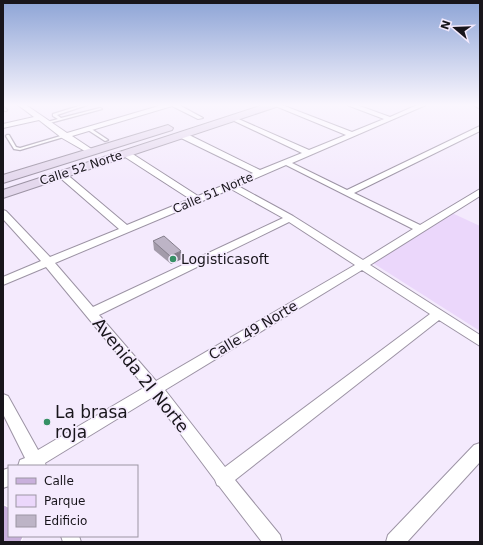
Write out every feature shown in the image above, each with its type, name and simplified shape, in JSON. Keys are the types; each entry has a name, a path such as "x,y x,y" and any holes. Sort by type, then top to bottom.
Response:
{"main road":[{"name":"Calle 52 Norte","path":"3,179 90,152 169,130"},
{"name":"Calle 52 Norte","path":"3,194 125,153 174,130"},
{"path":"3,519 8,532"}],"street":[{"path":"57,130 90,152"},
{"path":"65,136 84,130"},
{"path":"188,130 260,174"},
{"path":"259,130 309,153"},
{"path":"341,130 353,135"},
{"name":"Calle 51 Norte","path":"3,281 364,130"},
{"path":"347,193 475,130"},
{"path":"125,153 198,200"},
{"path":"287,163 420,229"},
{"path":"61,174 127,230"},
{"path":"232,186 290,218 480,340"},
{"name":"Calle 49 Norte","path":"33,464 480,192"},
{"name":"Avenida 2I Norte","path":"3,212 92,313 155,389 273,542"},
{"path":"92,313 290,218"},
{"path":"223,479 439,314"},
{"path":"3,400 33,464"},
{"path":"395,542 480,450"}],"lane":[{"path":"91,130 106,140"},
{"path":"8,136 15,148 20,149 65,136"}],"green space":[{"path":"452,213 480,226 480,331 373,263"}],"building":[{"path":"164,236 181,251 170,256 153,241"}],"place":[{"name":"Logisticasoft","path":"173,259"},
{"name":"La brasa roja","path":"47,422"}]}
